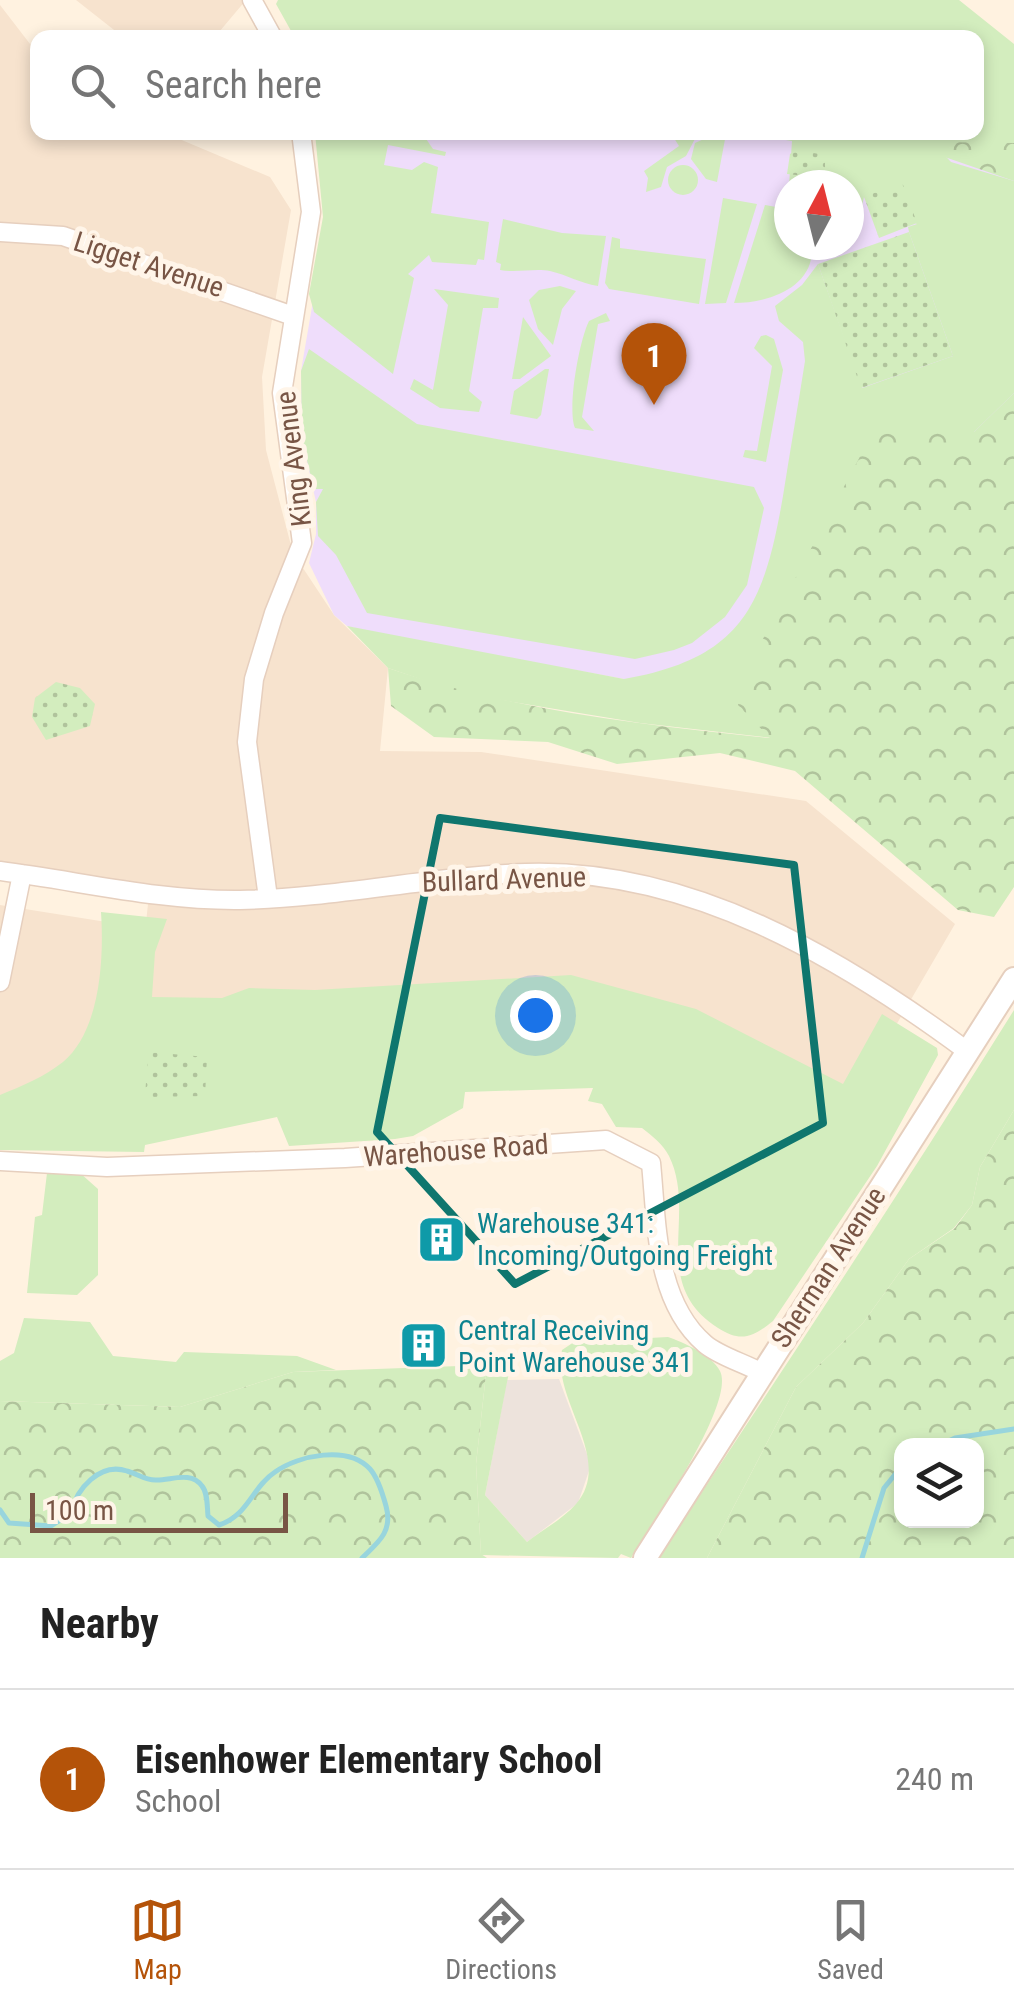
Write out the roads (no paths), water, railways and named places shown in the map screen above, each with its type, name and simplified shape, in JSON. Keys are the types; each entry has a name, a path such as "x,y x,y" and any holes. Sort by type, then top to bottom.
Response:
{"street":[{"path":"252,0 268,30"},
{"name":"King Avenue","path":"268,898 248,742 254,679 274,613 302,543 282,393 311,212 302,140"},
{"name":"Ligget Avenue","path":"0,232 63,236 293,316"},
{"name":"Bullard Avenue","path":"0,871 198,900 268,898 529,873 605,876 670,891 732,913 824,956 966,1051"},
{"path":"0,982 22,874"},
{"name":"Sherman Avenue","path":"645,1558 1014,978"},
{"name":"Warehouse Road","path":"0,1161 107,1167 346,1158 606,1140 651,1163 661,1261 680,1317 708,1347 760,1372"}],"waterway":[{"path":"955,1438 1014,1429"},
{"path":"0,1510 9,1523 51,1526 71,1513 78,1495 91,1480 117,1469 153,1480 198,1481 205,1492 208,1516 219,1525 237,1515 267,1478 285,1466 310,1457 337,1455 370,1469 386,1506 386,1529 362,1558"},
{"path":"862,1558 884,1488 894,1476"}],"place":[{"name":"Eisenhower Elementary School","path":"654,405"},
{"name":"Warehouse 341: Incoming/Outgoing Freight","path":"442,1239"},
{"name":"Central Receiving Point Warehouse 341","path":"423,1346"}]}
